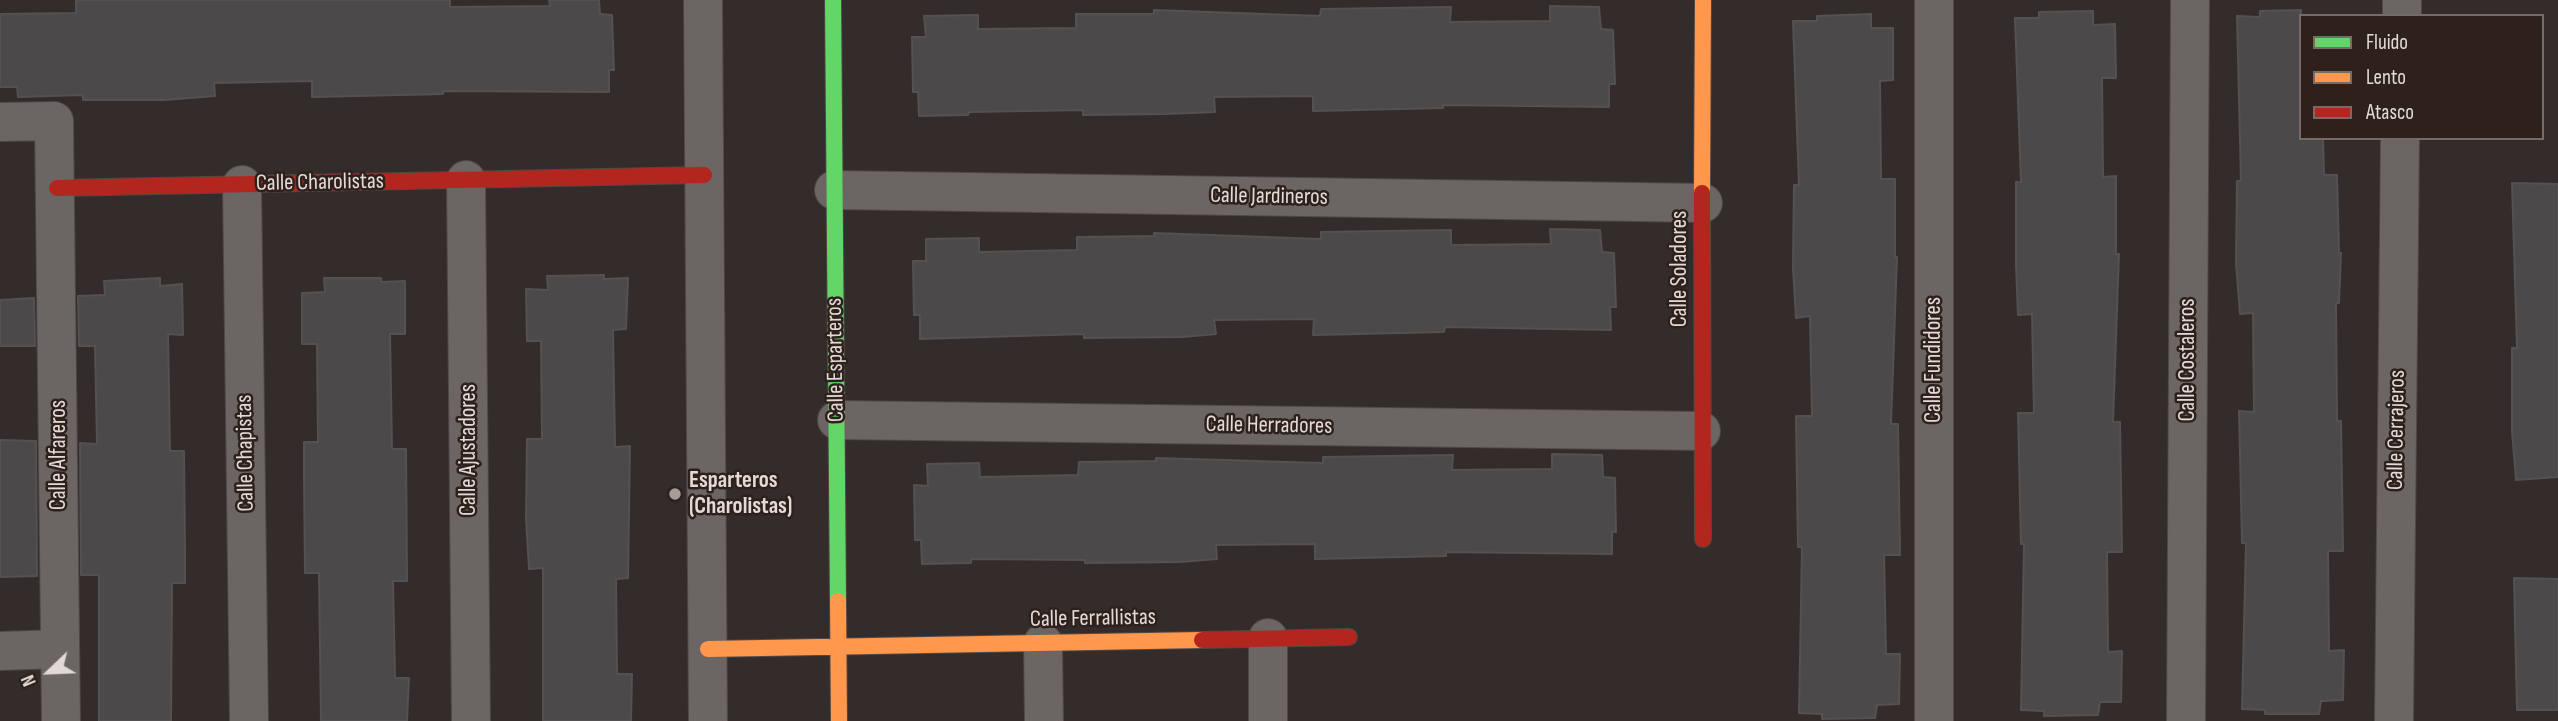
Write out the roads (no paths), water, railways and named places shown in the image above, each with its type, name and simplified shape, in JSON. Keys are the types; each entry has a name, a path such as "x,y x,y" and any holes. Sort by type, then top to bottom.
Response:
{"street":[{"path":"703,0 708,721"},
{"name":"Calle Esparteros","path":"833,0 839,721"},
{"name":"Calle Soladores","path":"1703,0 1703,539"},
{"name":"Calle Fundidores","path":"1934,0 1934,721"},
{"name":"Calle Costaleros","path":"2186,721 2190,0"},
{"path":"0,122 54,121 57,188"},
{"name":"Calle Cerrajeros","path":"2394,721 2400,140"},
{"name":"Calle Charolistas","path":"57,188 704,175"},
{"name":"Calle Ajustadores","path":"467,180 471,721"},
{"name":"Calle Chapistas","path":"242,185 249,721"},
{"name":"Calle Alfareros","path":"57,188 61,721"},
{"name":"Calle Jardineros","path":"834,190 1703,203"},
{"name":"Calle Herradores","path":"836,420 1701,431"},
{"name":"Calle Ferrallistas","path":"708,649 1349,637"},
{"path":"1268,638 1268,721"},
{"path":"1043,643 1044,721"},
{"path":"0,651 60,649"}],"place":[{"name":"Esparteros (Charolistas)","path":"675,494"}]}
